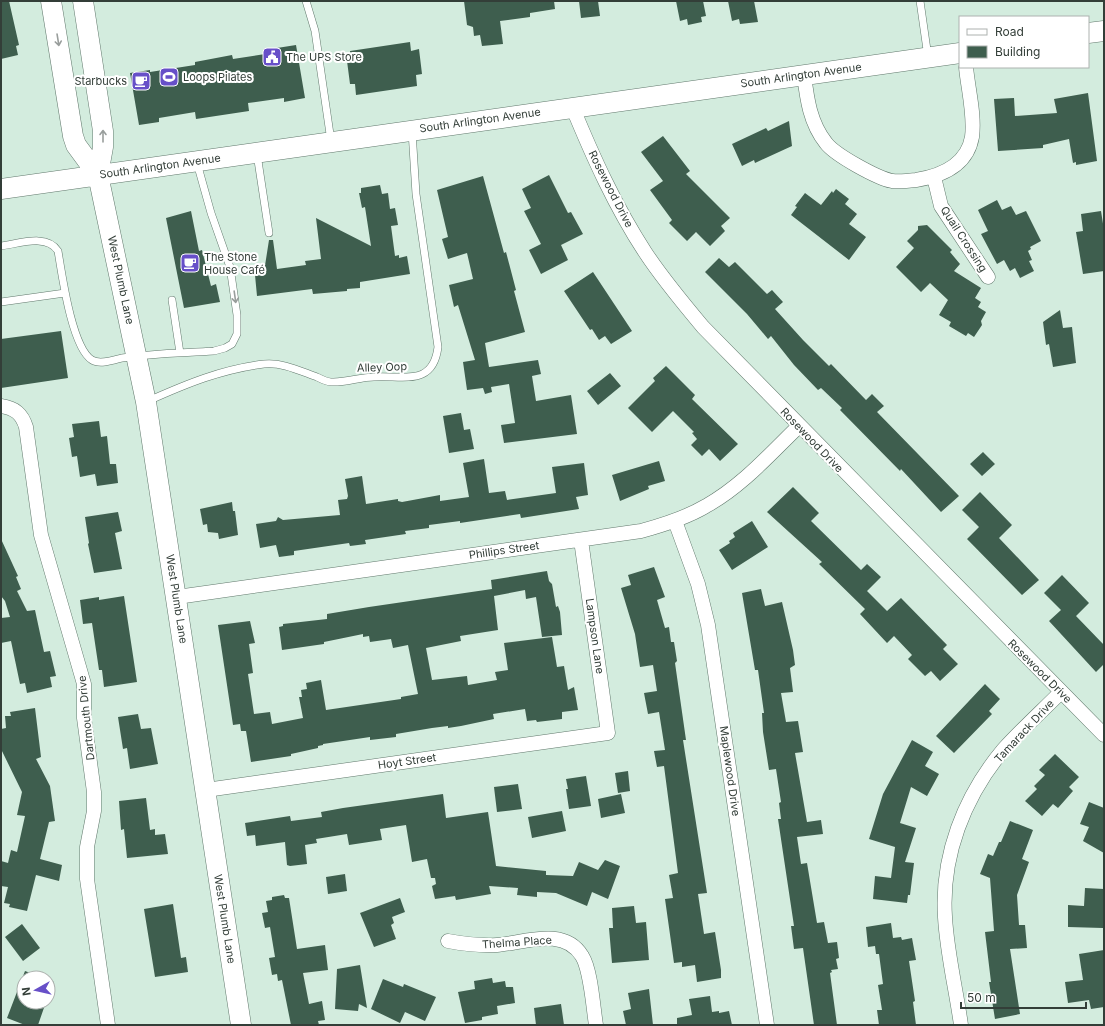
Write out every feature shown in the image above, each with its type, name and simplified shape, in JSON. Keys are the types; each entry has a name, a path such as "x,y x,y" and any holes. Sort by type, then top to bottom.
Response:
{"main road":[{"name":"West Plumb Lane","path":"52,1 73,136 76,145 98,175"},
{"name":"West Plumb Lane","path":"83,1 103,131 103,147 98,175 146,402 177,597 241,1025"},
{"path":"1089,33 1104,31"},
{"name":"South Arlington Avenue","path":"1,189 572,106 959,53"}],"street":[{"path":"804,75 808,107 826,144 836,153 880,178 894,181 934,177 948,171 960,162 972,137 966,68"},
{"name":"Rosewood Drive","path":"572,106 592,154 619,209 645,252 666,282 703,327 1104,735"},
{"name":"Quail Crossing","path":"934,177 941,206 988,276"},
{"name":"Dartmouth Drive","path":"1,406 16,411 22,417 26,427 41,535 84,684 84,718 94,792 94,811 87,847 87,879 108,1025"},
{"name":"Phillips Street","path":"177,597 641,531 675,521 706,506 733,489 799,426"},
{"name":"Maplewood Drive","path":"675,521 698,584 708,625 767,1025"},
{"name":"Lampson Lane","path":"581,540 608,733"},
{"name":"Tamarack Drive","path":"961,1025 945,918 945,887 950,856 957,828 970,798 984,775 1004,749 1061,692"},
{"name":"Hoyt Street","path":"206,790 608,733"},
{"name":"Thelma Place","path":"448,941 471,945 496,945 551,938 564,940 578,951 587,967 596,1025"}],"lane":[{"path":"306,1 315,31 331,141"},
{"path":"920,1 928,57"},
{"name":"Alley Oop","path":"146,402 211,375 265,364 276,364 331,382 375,376 406,378 419,376 431,369 437,360 438,347 416,194 412,130"},
{"path":"256,152 269,233"},
{"path":"1,246 42,240 54,245 58,251 65,292 79,344 92,360 100,362 137,356 225,348 232,344 237,334 235,295 227,259 211,213 196,161"},
{"path":"1,302 65,292"},
{"path":"172,300 180,353"}],"building":[{"path":"1,1 9,1 19,45 16,46 18,55 1,59"},
{"path":"464,1 554,1 555,9 530,13 530,17 500,21 503,44 482,46 480,35 474,36 473,27 467,25"},
{"path":"579,1 598,1 600,16 581,18"},
{"path":"676,1 703,1 706,16 701,17 702,22 688,25 687,19 680,21"},
{"path":"728,1 754,1 758,22 740,24 739,19 732,21"},
{"path":"410,42 411,51 419,49 422,74 416,75 417,86 356,95 355,84 350,84 347,61 351,61 350,51"},
{"path":"296,45 305,98 284,102 284,98 248,103 249,111 196,119 195,112 159,118 159,122 139,125 130,73 150,70 150,72 195,65 195,62 232,55 233,59 278,52 277,48"},
{"path":"1088,93 1097,161 1076,165 1076,162 1073,163 1069,139 1043,145 1043,148 998,151 994,99 1014,98 1015,116 1057,113 1054,99"},
{"path":"789,121 792,146 755,163 754,160 742,166 732,144 766,128 768,131"},
{"path":"663,136 690,171 686,174 730,218 721,226 725,231 710,246 696,232 687,241 669,223 672,220 650,190 663,181 641,152"},
{"path":"549,175 568,213 571,212 583,234 561,245 568,260 541,274 529,250 541,244 524,211 531,208 522,189"},
{"path":"483,176 504,253 506,252 516,290 514,291 525,332 485,343 489,367 538,360 541,374 532,376 536,401 571,395 577,434 504,443 501,425 515,423 509,384 491,387 492,392 485,394 483,388 467,390 463,362 475,360 458,305 454,307 449,285 473,279 467,253 448,259 442,239 448,237 437,190"},
{"path":"380,185 382,194 388,193 390,209 395,208 398,225 391,226 395,256 399,255 399,258 407,256 410,274 360,282 360,288 347,289 347,291 313,294 312,289 257,296 255,273 264,272 269,240 273,240 277,269 306,265 305,261 321,259 316,218 371,246 365,207 362,208 359,193 361,193 361,188"},
{"path":"836,189 849,199 845,204 857,214 849,224 866,237 849,260 791,215 797,207 795,206 805,193 821,205 832,191 833,193"},
{"path":"997,200 1002,210 1011,206 1016,215 1026,211 1041,241 1030,247 1031,249 1028,251 1032,260 1029,261 1034,271 1020,278 1015,268 1010,271 1004,260 997,264 981,234 988,231 978,210"},
{"name":"The Stone House Café","path":"191,211 199,251 202,250 211,286 216,284 220,302 184,308 166,218"},
{"path":"1101,211 1104,230 1104,271 1083,274 1076,232 1083,231 1081,214"},
{"path":"927,225 952,250 950,252 960,264 954,271 981,288 975,298 981,302 978,307 986,312 981,321 982,325 974,337 968,333 966,336 949,326 951,322 939,315 948,300 930,283 921,292 896,267 914,248 907,241 918,230 918,226"},
{"path":"719,258 729,267 735,262 767,294 772,290 783,302 775,309 803,340 829,366 831,364 866,400 872,394 884,406 877,412 959,496 941,512 901,469 900,471 840,410 842,408 821,388 818,390 794,365 771,336 768,339 747,314 705,272"},
{"path":"593,272 632,331 611,344 605,336 599,340 592,329 590,330 564,291"},
{"path":"1060,310 1063,328 1072,327 1076,363 1053,367 1049,344 1046,345 1043,322"},
{"path":"61,331 68,378 1,388 1,339"},
{"path":"666,366 695,395 692,399 738,444 720,461 709,449 702,456 691,445 697,439 692,433 694,432 673,411 652,432 628,408 655,381 653,378"},
{"path":"610,373 621,386 598,405 587,391"},
{"path":"461,413 464,430 470,429 474,449 449,453 443,416"},
{"path":"99,421 101,437 107,436 110,464 116,464 118,483 97,486 95,474 80,477 77,456 72,457 69,438 74,437 72,424"},
{"path":"983,452 995,464 982,476 970,464"},
{"path":"484,459 489,493 505,491 507,500 556,493 552,467 584,463 588,495 576,497 579,509 521,518 520,514 460,523 460,521 429,525 429,528 405,531 406,534 365,540 366,544 350,546 349,543 294,551 294,555 279,557 276,545 260,548 256,524 276,521 278,517 283,520 340,515 338,500 347,499 348,496 345,479 362,476 366,504 398,499 398,501 402,502 440,495 440,501 469,497 463,463"},
{"path":"659,461 665,481 648,486 649,489 620,501 612,475"},
{"path":"793,487 819,513 811,521 861,570 867,564 881,577 867,591 887,611 901,598 947,645 943,649 958,664 940,681 931,671 925,676 908,659 912,655 894,636 887,643 860,614 865,609 819,564 822,562 767,512"},
{"path":"980,492 1012,525 999,538 1039,580 1022,595 967,539 979,527 962,510"},
{"path":"232,502 233,511 235,511 238,535 219,539 218,533 208,532 207,524 203,525 200,509"},
{"path":"118,512 122,531 115,533 122,569 94,573 88,544 85,517"},
{"path":"752,521 768,547 732,570 719,550 730,543 729,541 735,537 733,533"},
{"path":"1,539 18,576 16,577 21,589 17,591 27,611 35,610 44,652 50,651 56,676 50,677 52,687 27,693 25,683 20,684 11,641 1,643 1,618 10,617 5,601 1,596"},
{"path":"654,567 665,597 657,600 665,628 669,627 671,642 674,642 677,661 675,663 686,740 683,740 707,893 698,894 704,934 715,932 721,970 721,978 697,982 695,965 682,967 682,962 674,963 665,899 673,898 669,875 678,873 664,766 657,767 654,751 665,750 659,712 648,714 644,693 657,691 653,665 640,667 635,634 621,588 631,585 628,575"},
{"path":"547,571 549,581 552,584 556,607 558,606 560,612 562,635 542,637 536,597 526,599 525,590 494,596 498,630 460,636 461,641 426,648 432,680 467,676 468,685 497,680 495,672 508,670 504,643 552,637 557,667 564,666 568,690 574,687 578,710 562,712 562,719 537,722 536,720 527,721 525,709 493,714 494,719 461,726 448,728 448,726 396,734 396,737 370,740 370,737 323,744 318,746 318,748 291,754 291,756 251,762 246,731 241,731 240,724 233,725 218,625 250,621 255,643 249,644 253,673 248,674 254,714 270,712 272,724 303,718 299,697 302,697 301,690 307,689 306,683 321,680 326,710 401,699 401,697 418,694 408,645 393,648 391,639 370,642 369,636 363,637 363,634 324,642 324,644 282,650 279,627 283,626 283,624 327,619 327,614 492,589 491,580"},
{"path":"1062,575 1089,603 1076,616 1104,645 1104,664 1096,672 1049,621 1061,610 1044,593"},
{"path":"761,589 765,606 782,602 793,650 795,665 790,668 793,692 781,693 786,722 798,721 803,752 795,753 807,822 821,820 823,834 797,837 801,864 807,863 817,923 824,922 828,943 837,942 839,958 836,959 838,969 831,970 832,972 830,973 837,1025 814,1025 803,948 794,949 791,926 794,926 778,819 781,819 779,803 781,802 776,769 769,770 763,732 762,713 764,713 758,670 755,670 742,593"},
{"path":"124,596 137,682 104,687 102,670 99,670 92,623 83,624 80,600 99,597 99,600"},
{"path":"985,684 1000,699 989,711 992,714 954,753 936,736"},
{"path":"35,708 41,757 36,759 50,786 55,821 49,822 40,859 62,865 59,881 36,875 27,911 9,907 10,904 4,903 8,887 1,886 1,861 8,863 11,850 17,852 25,816 17,815 22,792 1,749 1,729 6,728 5,716 11,716 10,712"},
{"path":"138,714 141,729 151,728 158,764 130,769 127,748 123,749 118,717"},
{"path":"912,740 933,752 925,766 939,774 927,796 911,787 900,823 916,828 905,862 914,863 910,895 908,895 907,903 873,899 875,876 891,878 895,847 869,839 883,794"},
{"path":"1055,754 1079,777 1069,787 1073,791 1058,808 1053,804 1042,816 1025,801 1037,789 1034,786 1045,775 1039,770"},
{"path":"628,771 630,791 618,793 615,773"},
{"path":"586,776 591,806 569,809 566,779"},
{"path":"518,784 522,809 497,812 494,787"},
{"path":"443,794 446,818 488,812 496,866 546,871 546,875 573,876 579,862 598,870 605,860 620,866 608,899 592,892 587,906 556,893 537,892 537,897 517,895 518,888 489,886 491,894 456,900 455,896 435,899 432,886 436,884 435,878 431,878 427,859 412,862 406,825 380,829 382,840 349,845 347,834 316,839 317,843 305,845 307,864 290,866 287,865 285,842 256,846 255,835 247,836 245,823 290,816 291,821 322,817 321,812"},
{"path":"621,794 625,813 601,818 598,799"},
{"path":"146,798 150,830 155,829 155,835 165,834 168,854 127,858 124,829 121,830 119,801"},
{"path":"1089,802 1104,808 1104,853 1083,841 1089,827 1080,824"},
{"path":"562,811 566,831 532,838 528,817"},
{"path":"1010,821 1033,830 1022,859 1029,862 1017,895 1019,925 1025,925 1027,948 1010,949 1020,1014 995,1019 989,982 991,982 985,932 994,931 990,878 980,874 988,854 993,856"},
{"path":"345,874 347,891 328,894 326,877"},
{"path":"1085,888 1104,889 1103,928 1068,927 1068,905 1084,906"},
{"path":"284,895 285,898 289,898 297,949 325,945 328,970 303,973 309,1004 322,1001 325,1020 318,1021 319,1025 291,1025 282,980 278,981 277,974 272,975 269,958 275,957 270,927 265,928 262,913 268,912 266,901 272,900 272,897"},
{"path":"400,898 405,912 392,917 394,923 391,925 396,939 374,947 360,913"},
{"path":"173,904 181,958 186,957 188,972 155,977 144,909"},
{"path":"634,906 636,923 646,922 649,960 612,963 609,928 613,928 612,908"},
{"path":"891,923 893,938 901,937 902,940 912,938 916,960 909,961 915,1001 913,1002 916,1025 879,1025 877,1010 882,1010 878,985 883,984 879,954 876,954 875,946 868,947 866,927"},
{"path":"22,924 40,948 23,961 5,937"},
{"path":"1104,950 1104,1007 1091,1009 1089,1000 1068,1003 1065,982 1083,980 1079,954"},
{"path":"360,965 367,1008 359,1004 358,1011 335,1009 337,969"},
{"path":"492,978 493,983 505,981 506,987 513,987 515,1003 497,1006 498,1014 482,1017 482,1020 465,1023 458,992 475,989 474,981"},
{"path":"383,979 403,987 404,984 436,997 425,1021 405,1012 400,1023 371,1009"},
{"path":"649,989 653,1025 626,1025 623,1011 631,1009 628,993"},
{"path":"16,994 16,1010 43,1010 38,1025 25,1025 7,1018"},
{"path":"710,996 712,1012 719,1011 719,1013 729,1011 732,1025 677,1025 677,1018 692,1015 689,999"},
{"path":"561,1004 564,1025 536,1025 534,1008"}],"place":[{"name":"The UPS Store","path":"272,57"},
{"name":"Loops Pilates","path":"169,77"},
{"name":"Starbucks","path":"141,81"},
{"name":"The Stone House Café","path":"190,263"}]}
